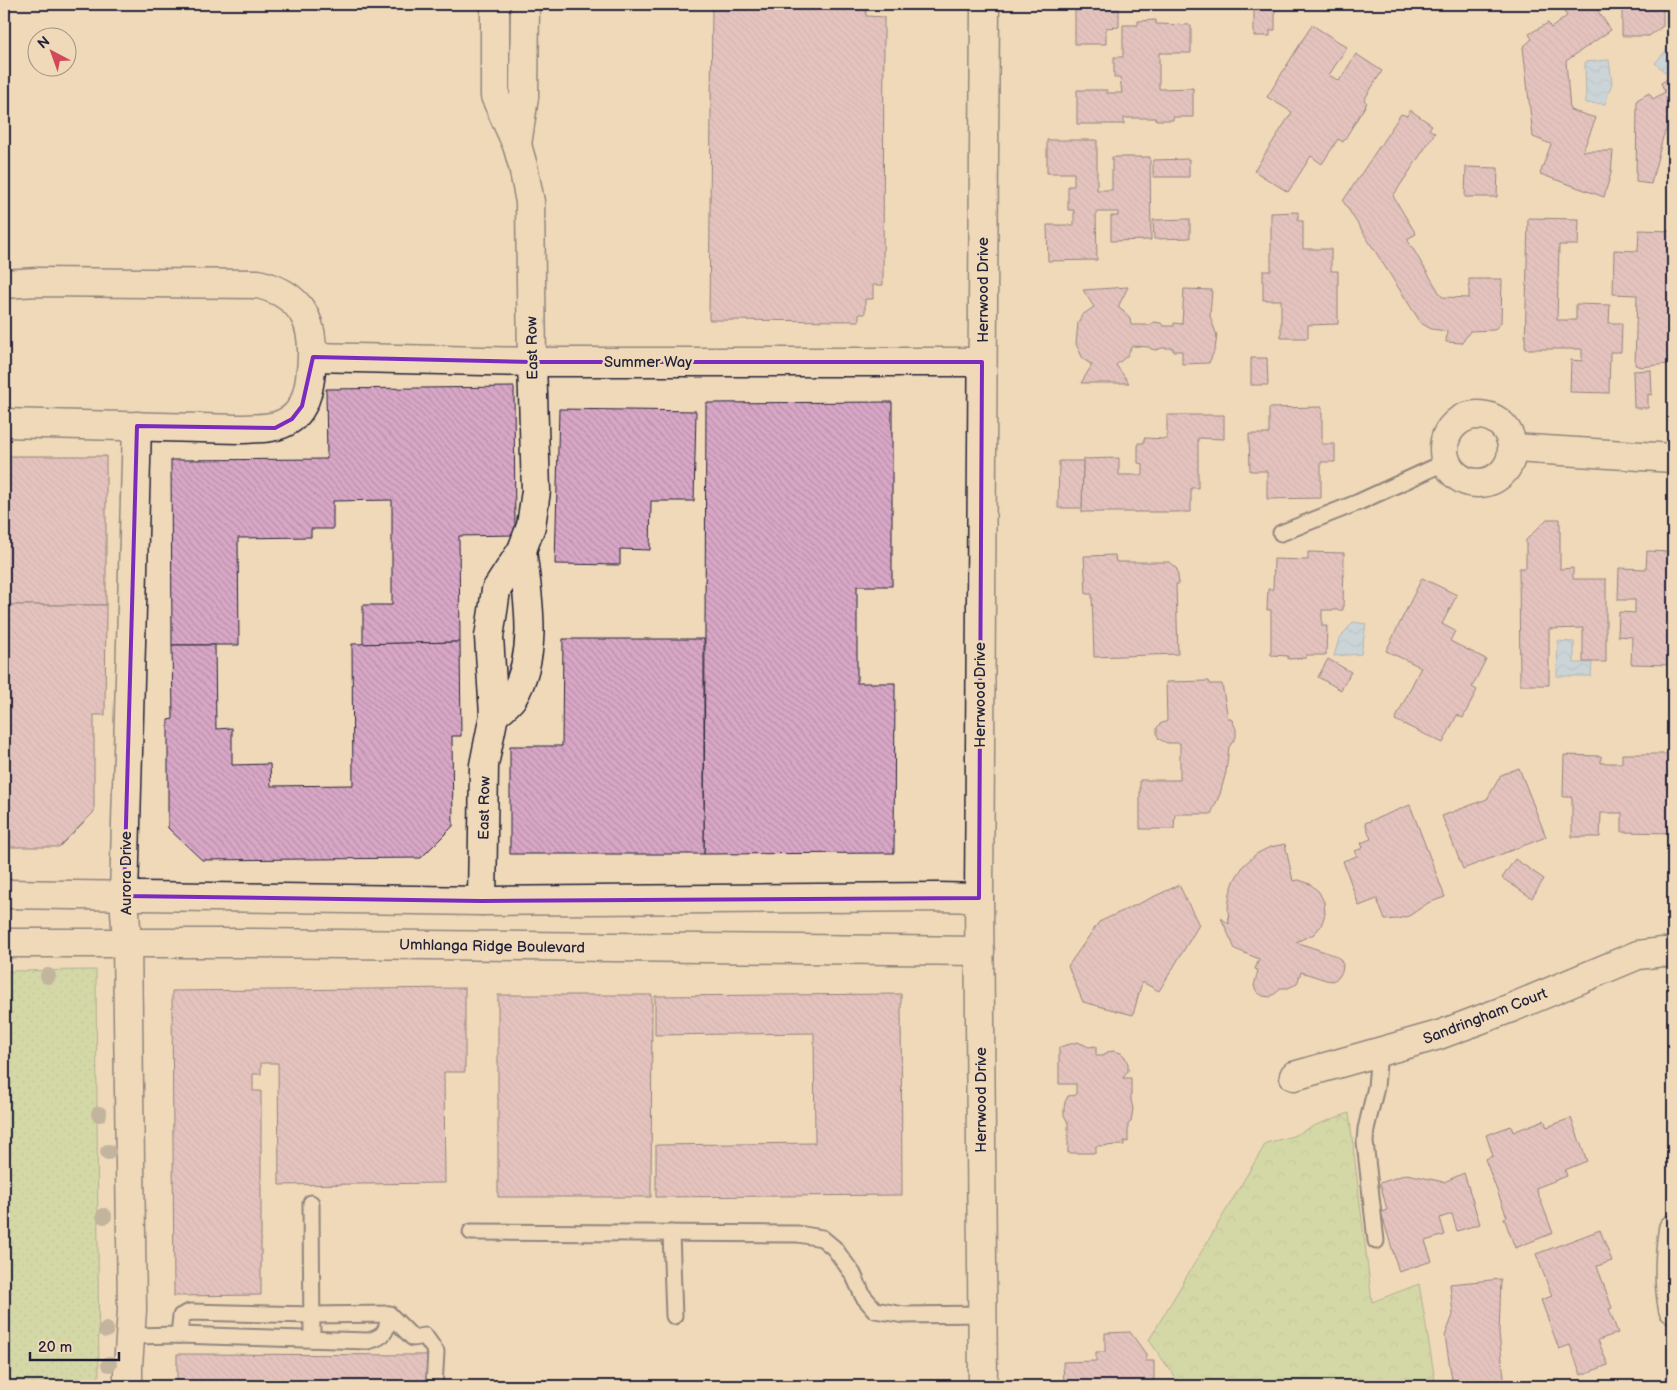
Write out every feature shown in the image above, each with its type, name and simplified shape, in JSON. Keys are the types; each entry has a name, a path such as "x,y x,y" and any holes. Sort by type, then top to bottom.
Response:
{"street":[{"name":"East Row","path":"482,901 484,765 494,715 489,637 496,590 522,550 531,526 536,491 530,202 517,145 495,96 495,4"},
{"name":"East Row","path":"517,145 524,97 524,4"},
{"name":"Herrwood Drive","path":"983,1386 979,898 985,4"},
{"path":"4,284 46,282 258,284 274,288 286,294 296,305 306,319 311,332 313,357 308,393 302,406 292,418 276,428 239,429 4,423"},
{"name":"Summer Way","path":"313,357 532,362 982,362"},
{"path":"1484,414 1495,418 1511,436 1513,448 1511,460 1506,470 1497,478 1486,483 1462,480 1446,462 1444,450 1446,438 1451,428 1460,420 1472,415 1484,414"},
{"name":"Aurora Drive","path":"138,426 124,896 127,943 133,1331 142,1386"},
{"path":"1513,448 1673,458"},
{"name":"East Row","path":"494,715 512,698 524,672 529,651 529,613 522,550"},
{"path":"4,894 482,901 979,898"},
{"name":"Umhlanga Ridge Boulevard","path":"4,943 980,952"},
{"name":"Sandringham Court","path":"1294,1076 1440,1035 1638,955 1663,952 1673,953"},
{"path":"1673,1229 1670,1292 1673,1309"},
{"name":"Aurora Drive","path":"128,1386 128,1366 133,1331"}],"lane":[{"path":"1281,533 1359,502 1446,462"},
{"path":"1376,1240 1365,1142 1366,1129 1376,1087 1380,1052"},
{"path":"310,1203 312,1339"},
{"path":"471,1232 798,1234 822,1238 834,1248 854,1274 863,1296 875,1310 904,1315 983,1314"},
{"path":"671,1233 674,1316"},
{"path":"179,1335 181,1316 190,1312 312,1315 389,1314 413,1338 425,1336 436,1352 434,1386"},
{"path":"133,1331 179,1335 368,1341 376,1339 387,1329 389,1314"}],"highlighted area":[{"path":"313,357 532,362 982,362 979,898 482,901 124,896 137,426 275,428 292,419 302,406"}],"green space":[{"path":"96,970 99,1386 4,1386 4,971"},
{"path":"1349,1113 1372,1302 1419,1284 1436,1386 1181,1386 1149,1340 1266,1143 1293,1136"}],"water":[{"path":"1672,44 1673,70 1666,73 1655,63"},
{"path":"1609,60 1612,83 1605,104 1586,103 1585,62"},
{"path":"1353,622 1366,624 1361,654 1334,656 1339,639"},
{"path":"1558,641 1574,642 1574,663 1592,663 1591,676 1557,676"}],"building":[{"path":"712,4 866,4 866,16 884,17 883,285 873,285 873,299 865,299 865,314 859,314 859,321 709,320"},
{"path":"1576,4 1593,4 1611,30 1566,61 1570,110 1596,118 1583,151 1613,151 1611,173 1604,197 1540,174 1551,144 1533,137 1523,47 1532,39 1529,34 1548,23 1551,28 1567,16 1564,12"},
{"path":"1622,4 1663,4 1663,26 1649,36 1622,36"},
{"path":"1254,5 1275,6 1275,30 1270,30 1270,36 1254,36"},
{"path":"1119,9 1119,27 1106,28 1106,44 1075,44 1075,10"},
{"path":"1156,20 1156,24 1191,25 1191,53 1159,53 1159,89 1193,88 1193,117 1173,117 1173,120 1124,118 1124,124 1077,124 1077,90 1107,90 1107,93 1122,93 1120,78 1114,78 1114,57 1123,57 1123,25 1138,25 1138,21"},
{"path":"1312,25 1347,47 1329,75 1339,81 1356,54 1382,71 1364,100 1367,103 1343,142 1338,139 1322,164 1311,156 1288,192 1254,171 1292,112 1267,97"},
{"path":"1673,76 1673,124 1668,125 1663,137 1651,184 1636,182 1637,100 1649,93 1653,99 1665,92 1661,83"},
{"path":"1410,110 1432,125 1429,129 1435,133 1393,196 1416,234 1407,239 1442,297 1469,298 1469,279 1502,279 1501,323 1494,330 1470,331 1462,343 1446,342 1447,331 1431,329 1421,323 1343,201 1401,114 1407,116"},
{"path":"1047,140 1097,140 1097,190 1112,190 1112,157 1150,157 1151,240 1111,241 1111,216 1118,216 1118,212 1096,212 1097,260 1048,261 1047,225 1074,225 1074,210 1068,210 1068,186 1074,186 1074,173 1047,173"},
{"path":"1189,159 1189,177 1153,177 1153,160"},
{"path":"1466,167 1498,168 1497,197 1465,197"},
{"path":"1298,212 1298,221 1303,221 1303,249 1331,249 1331,271 1338,271 1338,324 1308,325 1308,338 1281,338 1281,300 1263,300 1263,271 1271,271 1271,213"},
{"path":"1528,218 1579,219 1578,245 1559,245 1557,320 1576,320 1576,304 1610,305 1609,323 1622,323 1621,352 1610,352 1609,393 1570,392 1571,360 1582,361 1582,349 1525,349"},
{"path":"1190,219 1190,238 1154,239 1153,220"},
{"path":"1639,230 1673,231 1673,360 1667,364 1641,367 1635,365 1637,295 1613,294 1614,250 1638,251"},
{"path":"1128,287 1118,307 1130,319 1131,325 1150,325 1154,322 1161,323 1163,326 1174,326 1174,323 1182,324 1184,289 1212,290 1210,316 1217,336 1215,349 1209,363 1182,364 1182,351 1173,351 1173,348 1156,350 1149,347 1132,346 1127,356 1116,365 1129,383 1081,383 1092,365 1083,359 1076,344 1078,323 1082,315 1094,307 1083,290"},
{"path":"1251,358 1267,358 1268,385 1251,385"},
{"path":"1651,370 1652,395 1648,394 1648,408 1634,408 1633,371"},
{"path":"514,387 515,535 459,536 460,642 363,644 363,605 392,605 392,500 333,501 333,529 311,529 311,537 238,538 239,645 172,645 171,460 327,459 326,389"},
{"path":"892,402 892,586 857,586 857,683 895,683 894,853 704,854 706,403"},
{"path":"1322,407 1322,444 1335,444 1335,462 1321,462 1321,498 1267,499 1267,471 1250,471 1249,434 1269,434 1269,408"},
{"path":"559,409 696,411 694,501 651,501 650,550 620,549 620,565 555,564"},
{"path":"1167,415 1224,415 1224,439 1198,438 1198,488 1191,488 1191,512 1082,512 1083,459 1119,458 1119,475 1143,475 1143,464 1138,463 1138,443 1144,443 1144,438 1167,439"},
{"path":"4,456 106,456 106,605 4,605"},
{"path":"1059,461 1083,461 1082,508 1058,508"},
{"path":"1547,519 1560,519 1560,569 1573,568 1573,579 1606,579 1606,662 1583,662 1583,628 1549,629 1549,685 1520,685 1519,568 1526,568 1526,540"},
{"path":"1647,551 1673,552 1673,665 1631,664 1632,637 1618,636 1619,612 1635,613 1635,600 1618,600 1619,568 1646,569"},
{"path":"1308,552 1344,553 1343,610 1322,610 1322,626 1327,626 1326,655 1306,655 1306,658 1288,659 1288,656 1271,655 1271,610 1267,610 1268,589 1273,589 1274,559 1308,560"},
{"path":"1115,555 1116,562 1169,562 1177,569 1179,584 1176,584 1178,654 1094,657 1092,594 1086,594 1084,556"},
{"path":"1422,578 1457,595 1442,624 1455,631 1450,641 1486,659 1472,687 1477,690 1463,718 1457,715 1443,743 1395,720 1421,667 1386,651"},
{"path":"4,605 106,605 105,715 94,715 94,812 59,847 4,847"},
{"path":"563,639 704,639 704,854 510,854 510,746 562,746"},
{"path":"460,642 461,736 452,736 453,826 421,858 202,860 168,828 168,720 173,719 172,645 215,645 216,729 232,728 232,765 270,764 271,786 353,785 352,644"},
{"path":"1328,659 1351,672 1341,690 1318,677"},
{"path":"1209,681 1210,684 1222,684 1228,718 1232,720 1236,729 1236,737 1229,747 1226,772 1220,794 1211,814 1175,814 1174,829 1140,829 1140,780 1180,780 1180,743 1167,743 1159,739 1157,734 1157,728 1160,724 1167,721 1166,682"},
{"path":"1622,754 1673,754 1673,833 1622,832 1622,813 1601,813 1600,837 1572,837 1572,797 1563,797 1564,755 1601,756 1601,763 1622,763"},
{"path":"1519,768 1546,837 1463,869 1442,816 1487,799 1501,775"},
{"path":"1410,805 1445,897 1428,903 1409,916 1385,920 1377,899 1359,906 1343,861 1357,856 1355,851 1363,848 1361,843 1371,839 1365,823"},
{"path":"1285,844 1293,881 1299,880 1310,884 1319,892 1324,902 1325,914 1321,926 1314,934 1296,942 1334,955 1340,959 1343,965 1342,972 1338,978 1332,981 1301,972 1297,984 1288,988 1280,988 1270,997 1263,996 1257,992 1254,986 1258,970 1255,969 1259,959 1235,949 1221,918 1229,924 1228,908 1230,893 1235,879 1244,865 1256,854 1270,847"},
{"path":"1515,859 1544,879 1532,898 1502,878"},
{"path":"1179,885 1199,925 1159,991 1142,982 1133,1015 1083,1002 1068,966 1099,922"},
{"path":"465,988 465,1072 444,1072 445,1183 279,1185 278,1063 261,1063 261,1074 253,1074 253,1091 261,1091 261,1295 174,1296 172,991"},
{"path":"901,994 902,1195 656,1197 656,1145 815,1143 814,1033 655,1035 655,996"},
{"path":"498,995 652,995 651,1197 498,1197"},
{"path":"1078,1042 1089,1047 1096,1046 1096,1056 1103,1056 1107,1052 1113,1051 1121,1053 1125,1057 1128,1071 1123,1078 1131,1078 1133,1108 1131,1122 1128,1124 1128,1142 1124,1141 1124,1145 1096,1146 1096,1153 1068,1153 1068,1123 1064,1115 1064,1108 1068,1096 1076,1095 1076,1084 1059,1084 1059,1047"},
{"path":"1571,1118 1587,1161 1565,1170 1567,1176 1536,1188 1553,1233 1515,1248 1504,1218 1507,1217 1485,1159 1493,1156 1486,1135 1511,1126 1513,1132 1544,1120 1547,1127"},
{"path":"1464,1173 1480,1224 1457,1231 1452,1214 1440,1218 1445,1235 1425,1241 1432,1261 1399,1272 1381,1212 1387,1210 1380,1183 1407,1174 1444,1182"},
{"path":"1600,1230 1612,1261 1597,1266 1612,1308 1609,1309 1618,1333 1598,1340 1608,1365 1581,1375 1570,1345 1559,1349 1541,1300 1552,1296 1536,1254"},
{"path":"1501,1279 1499,1334 1505,1386 1453,1386 1445,1336 1453,1315 1450,1284"},
{"path":"1130,1332 1146,1354 1146,1361 1154,1361 1154,1386 1064,1386 1063,1362 1096,1361 1096,1352 1105,1352 1105,1333"},
{"path":"177,1354 427,1355 427,1386 177,1386"}]}
